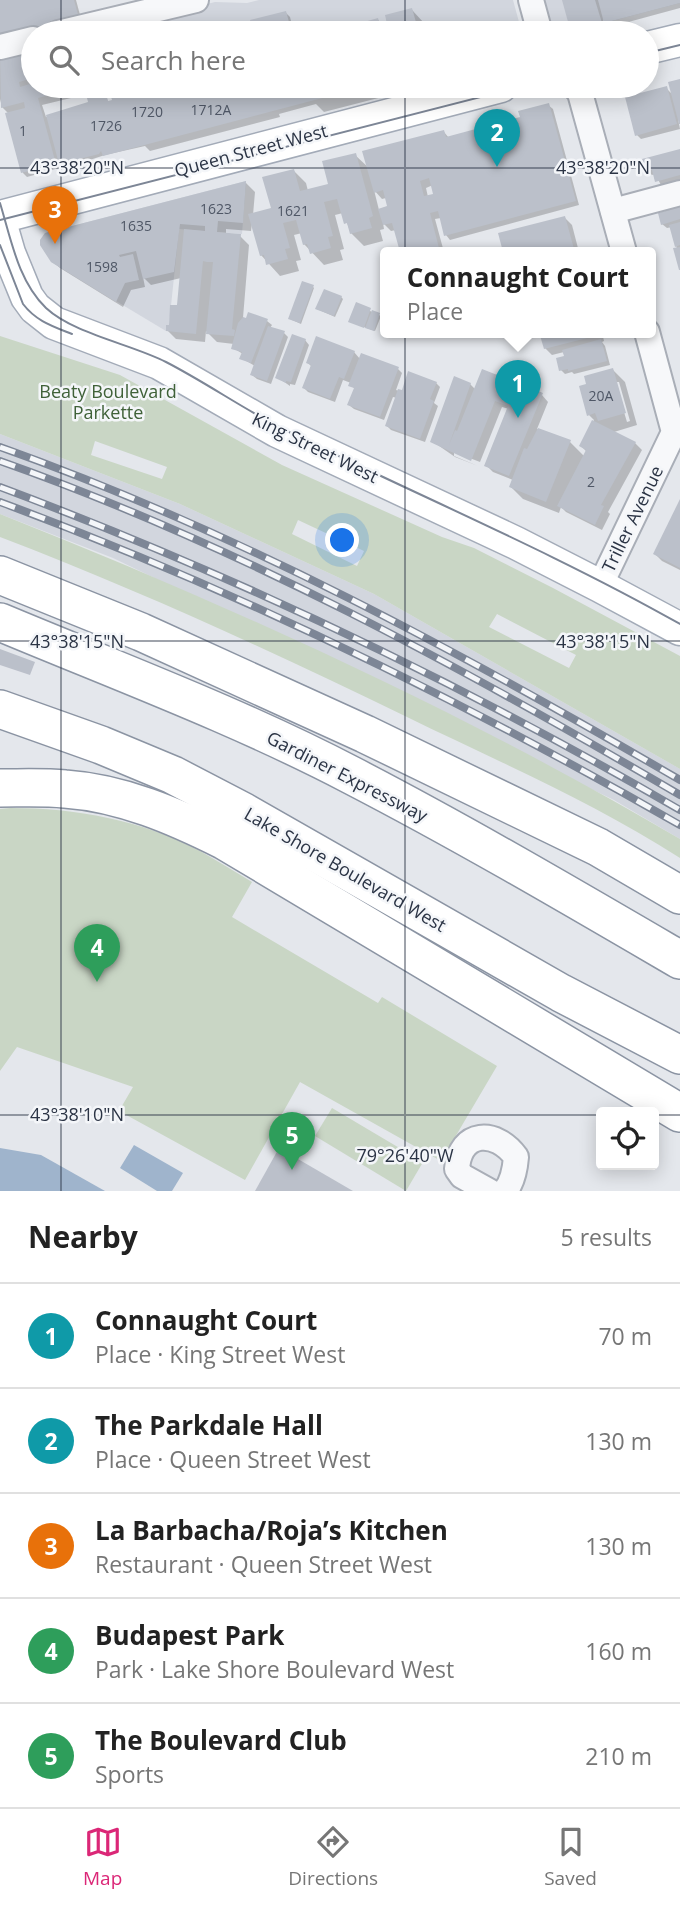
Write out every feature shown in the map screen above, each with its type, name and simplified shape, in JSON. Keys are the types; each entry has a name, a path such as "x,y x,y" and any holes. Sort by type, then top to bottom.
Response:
{"highway":[{"path":"0,575 141,632 316,711 598,847 680,895"},
{"name":"Gardiner Expressway","path":"0,622 238,722 350,774 680,960"},
{"name":"Lake Shore Boulevard West","path":"0,709 101,745 173,775 244,812 561,993 680,1055"},
{"name":"Lake Shore Boulevard West","path":"0,788 66,789 106,795 185,822 225,841 680,1113"}],"main road":[{"path":"659,45 680,40"},
{"name":"Queen Street West","path":"0,217 455,98"},
{"name":"King Street West","path":"0,222 27,297 35,308 54,323 159,363 277,431 600,586 680,629"}],"street":[{"path":"108,21 196,0"},
{"path":"531,0 537,21"},
{"path":"0,47 21,42"},
{"path":"581,98 623,247"},
{"path":"613,211 680,193"},
{"name":"Triller Avenue","path":"600,586 674,432 649,338"},
{"path":"489,1191 462,1175 457,1169 462,1148 481,1136 503,1144 516,1157 509,1187 505,1191"}],"shaded area":[{"path":"259,0 513,0 519,21 140,21 215,2 247,3"},
{"path":"545,0 680,0 680,3 612,21 551,21"},
{"path":"246,181 242,234 179,229 169,325 166,325 166,331 51,262 40,245 45,233"},
{"path":"0,434 180,504 374,594 680,769 680,839 614,800 113,558 0,514"}],"green space":[{"name":"Beaty Boulevard Parkette","path":"0,336 120,375 282,465 442,537 474,548 680,656 680,769 374,594 180,504 0,434","holes":["95,441 167,467 162,479 91,455","298,520 364,551 357,566 292,534","497,614 576,655 569,668 489,627"]},
{"path":"0,514 261,624 431,704 598,792 680,839 680,858 580,801 306,669 155,600 0,537"},
{"path":"0,809 59,810 108,818 155,831 200,851 252,882 232,917 378,1003 382,997 497,1066 441,1161 300,1082 245,1180 119,1111 133,1087 17,1047 0,1071"},
{"path":"332,1108 423,1162 406,1191 315,1136"}],"water":[{"path":"134,1145 183,1173 172,1191 157,1191 120,1168"},
{"path":"0,1148 41,1155 105,1191 0,1191"}],"building":[{"path":"0,0 74,0 80,21 21,21 21,37 0,43"},
{"path":"562,0 595,0 601,21 568,21"},
{"path":"598,0 680,0 680,3 603,21"},
{"path":"412,8 416,21 386,21 385,15"},
{"path":"286,11 289,21 250,21"},
{"path":"159,17 160,21 144,21"},
{"path":"21,48 21,98 38,98 56,164 21,173 5,113 25,108 24,102 1,108 0,52"},
{"path":"680,79 680,124 679,124 668,82"},
{"path":"667,86 677,124 635,136 625,98 659,98 659,88"},
{"path":"87,98 107,98 108,101 111,98 322,98 103,156 101,151 99,154 59,164 46,115 88,102"},
{"path":"549,103 576,201 444,236 438,211 430,213 439,247 399,247 392,223 383,225 378,209 387,206 383,190 374,193 362,151 444,130 446,137 520,117 518,111","holes":["429,178 433,194 424,196 420,181"]},
{"path":"680,149 680,175 655,182 652,170 646,171 642,159"},
{"path":"356,153 373,216 369,218 372,228 350,234 347,223 344,224 337,199 324,202 333,236 328,237 331,248 310,254 307,244 303,245 296,220 283,223 290,248 285,249 288,259 266,265 264,255 260,256 248,214 271,208 262,177 294,169 300,191 328,184 322,161"},
{"path":"246,181 243,223 218,221 217,232 241,234 232,329 235,330 234,336 206,334 213,262 203,261 196,334 166,331 170,305 177,305 184,229 205,231 205,226 180,224 174,272 143,279 136,251 119,255 133,254 139,280 125,283 116,302 51,262 40,245 45,233"},
{"path":"680,197 680,219 661,225 658,213 665,211 662,202"},
{"path":"565,216 573,247 502,247 498,233"},
{"path":"680,222 680,245 675,247 669,225"},
{"path":"680,247 680,270 679,270 673,248"},
{"path":"302,281 314,285 300,323 288,319"},
{"path":"324,289 342,296 334,316 315,309"},
{"path":"356,302 371,308 364,328 348,322"},
{"path":"372,310 380,313 374,331 365,328"},
{"path":"248,312 268,319 251,363 239,359 242,352 231,349 238,323 243,317 246,318"},
{"path":"268,326 285,331 267,381 250,375"},
{"path":"292,334 306,339 291,382 286,383 275,378"},
{"path":"316,336 355,351 344,379 339,377 330,399 302,388 311,365 306,363"},
{"path":"541,338 587,338 544,349"},
{"path":"601,339 607,361 559,371 556,358 564,356 562,350"},
{"path":"361,353 399,367 380,417 347,405 354,388 348,386"},
{"path":"613,368 626,413 598,421 595,413 587,416 579,386 586,384 584,376"},
{"path":"482,369 543,393 509,476 484,466 508,406 495,401 471,461 430,442 454,376 471,383 449,445"},
{"path":"408,371 437,382 430,399 434,401 420,439 385,426 398,389 402,390"},
{"path":"592,420 636,442 601,505 604,506 595,525 557,506 586,450 579,446"},
{"path":"538,428 571,440 546,502 509,487 524,448 527,449"},
{"path":"680,499 680,568 653,554"},
{"path":"0,649 35,662 30,675 0,665"},
{"path":"279,1148 353,1191 255,1191"}],"tram line":[{"path":"659,50 680,45"},
{"path":"0,220 477,98"},
{"path":"0,203 22,272 36,297 58,317 87,332 166,362 281,428 532,547 680,624"},
{"path":"0,245 23,304 39,319 72,334"}],"railway":[{"path":"0,447 176,517 263,556 432,641 680,780"},
{"path":"0,461 89,494 176,531 348,612 432,655 680,795"},
{"path":"0,487 175,557 347,634 515,719 680,810"},
{"path":"0,502 175,572 346,649 515,734 680,825"}],"place":[{"name":"The Parkdale Hall","path":"497,167"},
{"name":"La Barbacha/Roja’s Kitchen","path":"55,244"},
{"name":"Connaught Court","path":"518,418"},
{"name":"Budapest Park","path":"97,982"},
{"name":"The Boulevard Club","path":"292,1170"}]}
